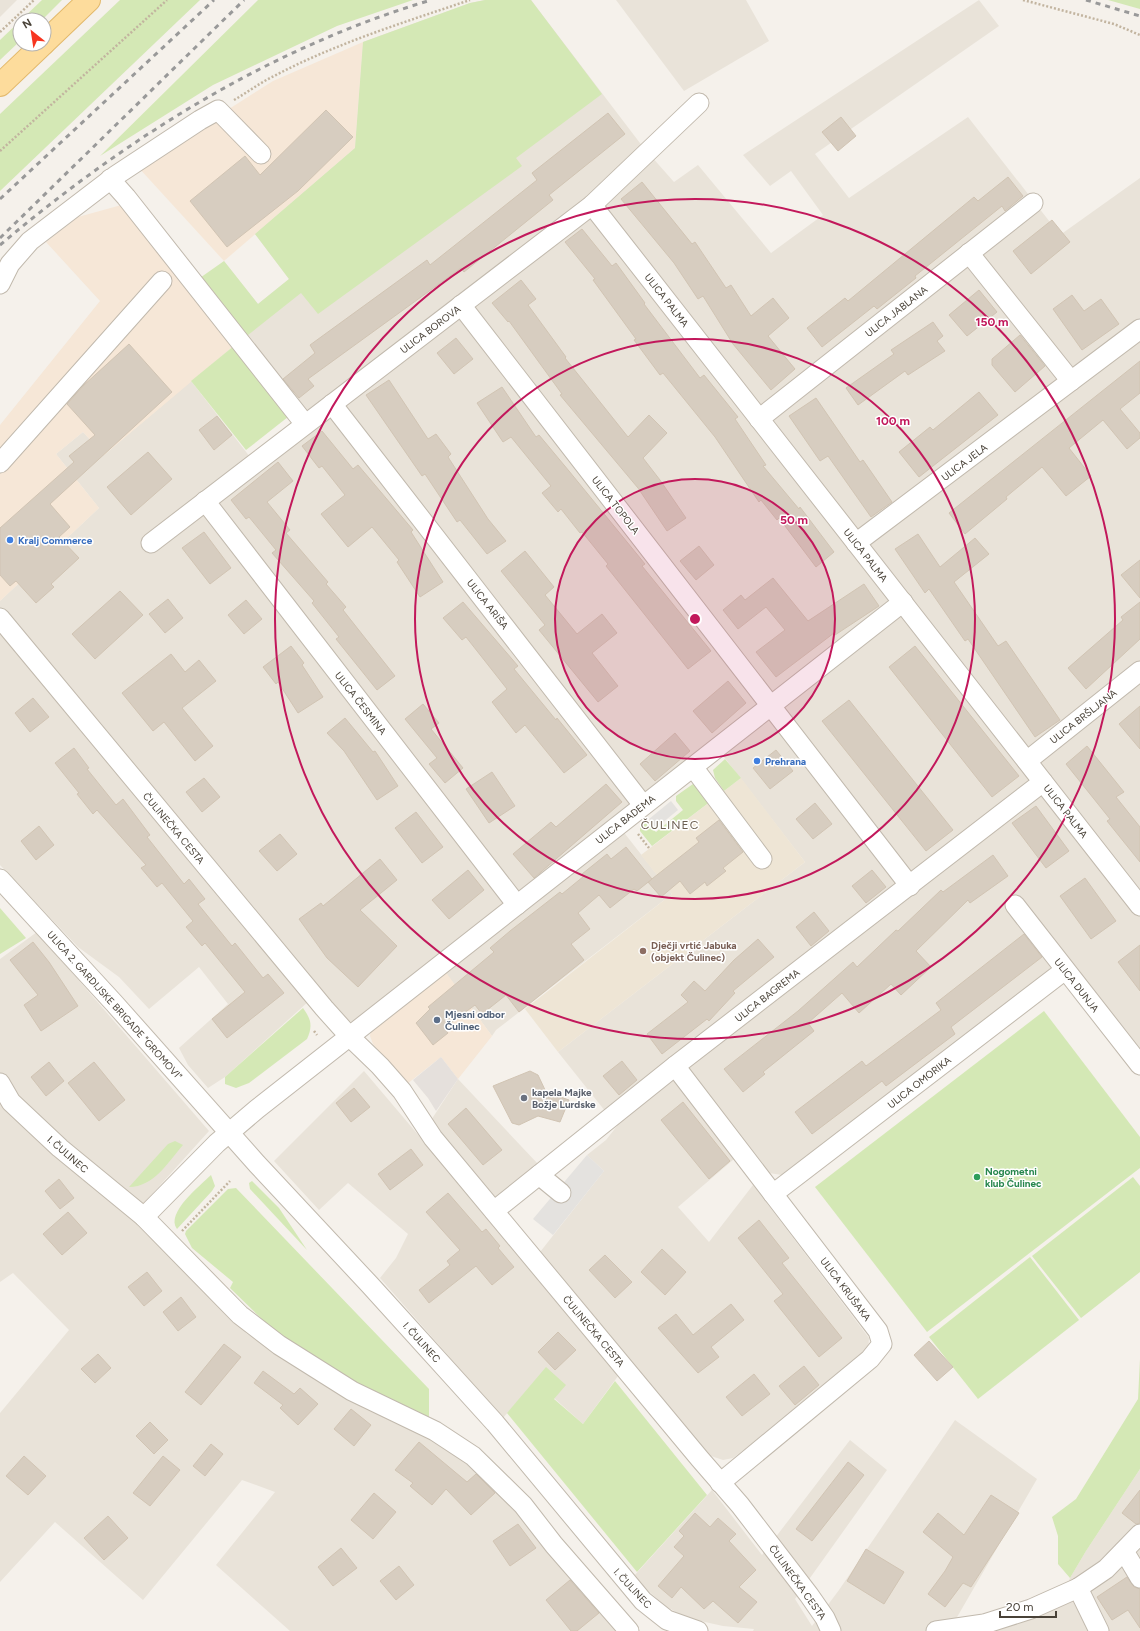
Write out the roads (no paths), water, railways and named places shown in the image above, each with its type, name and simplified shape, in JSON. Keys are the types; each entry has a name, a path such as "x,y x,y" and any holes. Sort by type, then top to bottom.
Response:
{"main road":[{"path":"52,36 89,0"},
{"path":"0,85 35,52"}],"street":[{"name":"ULICA BOROVA","path":"151,542 592,205 699,103"},
{"path":"0,284 10,264 30,241 110,179 200,120 218,110 260,154"},
{"path":"110,179 305,424"},
{"name":"ULICA JABLANA","path":"759,419 1032,203"},
{"name":"ULICA PALMA","path":"592,205 1043,782 1136,894"},
{"path":"969,253 1071,381"},
{"path":"0,463 162,281"},
{"name":"ULICA TOPOLA","path":"461,305 910,886"},
{"name":"ULICA JELA","path":"856,543 1140,329"},
{"name":"ULICA ARIŠA","path":"332,404 643,805"},
{"name":"ULICA ČESMINA","path":"205,501 517,905"},
{"name":"ULICA BADEMA","path":"350,1037 903,602"},
{"name":"ČULINEČKA CESTA","path":"0,618 350,1037 374,1059 402,1091 433,1138 720,1483 740,1505 804,1588 825,1618 831,1631"},
{"name":"ULICA BRŠLJANA","path":"1027,761 1140,671"},
{"path":"693,766 762,859"},
{"name":"ULICA BAGREMA","path":"494,1211 675,1066 1043,782"},
{"name":"ULICA 2. GARDIJSKE BRIGADE \"GROMOVI\"","path":"0,879 114,1003 228,1133"},
{"name":"ULICA DUNJA","path":"1015,906 1140,1065"},
{"name":"ULICA OMORIKA","path":"773,1194 1065,970"},
{"path":"144,1217 228,1133 350,1037"},
{"name":"ULICA KRUŠAKA","path":"675,1066 878,1331 882,1344 870,1360 720,1483"},
{"name":"I. ČULINEC","path":"0,1083 11,1102 60,1148 144,1217 240,1315 279,1345 352,1391 435,1431 473,1456 524,1505 554,1545 629,1631"},
{"name":"I. ČULINEC","path":"228,1133 370,1285 495,1423 643,1601 667,1620 698,1631"},
{"path":"539,1175 561,1193"},
{"path":"936,1631 984,1624 1031,1609 1078,1588 1106,1569 1140,1534"},
{"path":"1124,1550 1140,1578"},
{"path":"1078,1588 1099,1631"}],"railway":[{"path":"0,199 214,0"},
{"path":"0,238 244,0"},
{"path":"0,245 49,205 99,168 150,133 203,100 258,70 314,43 372,20 431,0"},
{"path":"1086,0 1140,16"}],"place":[{"name":"Kralj Commerce","path":"10,540"},
{"name":"Prehrana","path":"757,761"},
{"name":"Dječji vrtić Jabuka (objekt Čulinec)","path":"643,951"},
{"name":"Mjesni odbor Čulinec","path":"437,1020"},
{"name":"kapela Majke Božje Lurdske","path":"524,1098"},
{"name":"Nogometni klub Čulinec","path":"977,1177"}],"district":[{"name":"ČULINEC","path":"670,825"}]}
